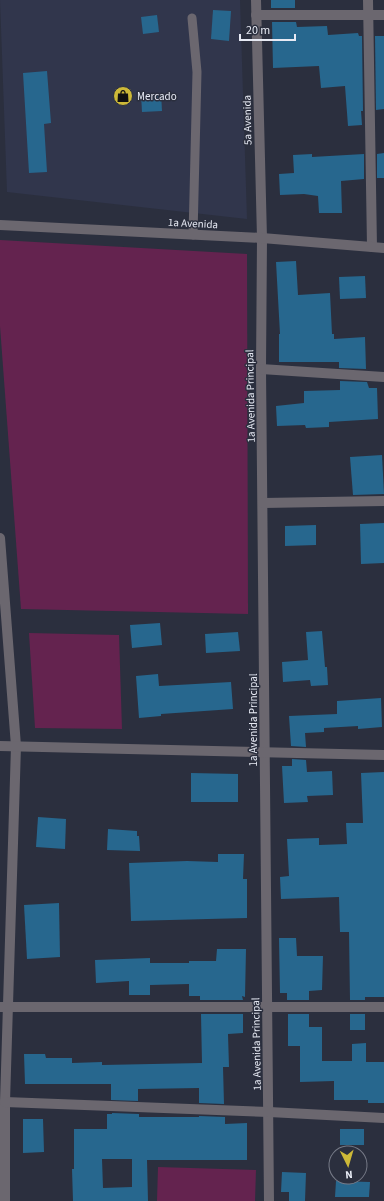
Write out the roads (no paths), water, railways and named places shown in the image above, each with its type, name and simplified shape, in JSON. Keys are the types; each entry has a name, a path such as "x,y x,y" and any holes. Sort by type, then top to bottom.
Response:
{"street":[{"name":"5a Avenida","path":"256,0 262,238"},
{"path":"368,0 372,248"},
{"path":"256,15 384,15"},
{"name":"1a Avenida","path":"0,225 262,238 384,248"},
{"name":"1a Avenida Principal","path":"262,238 261,369 269,1201"},
{"path":"261,369 384,377"},
{"path":"263,503 384,501"},
{"path":"0,538 16,746 4,1007 5,1201"},
{"path":"0,746 384,754"},
{"path":"4,1007 384,1007"},
{"path":"5,1102 384,1118"}],"lane":[{"path":"192,18 197,72 193,235"}],"place":[{"name":"Mercado","path":"123,96"}]}
